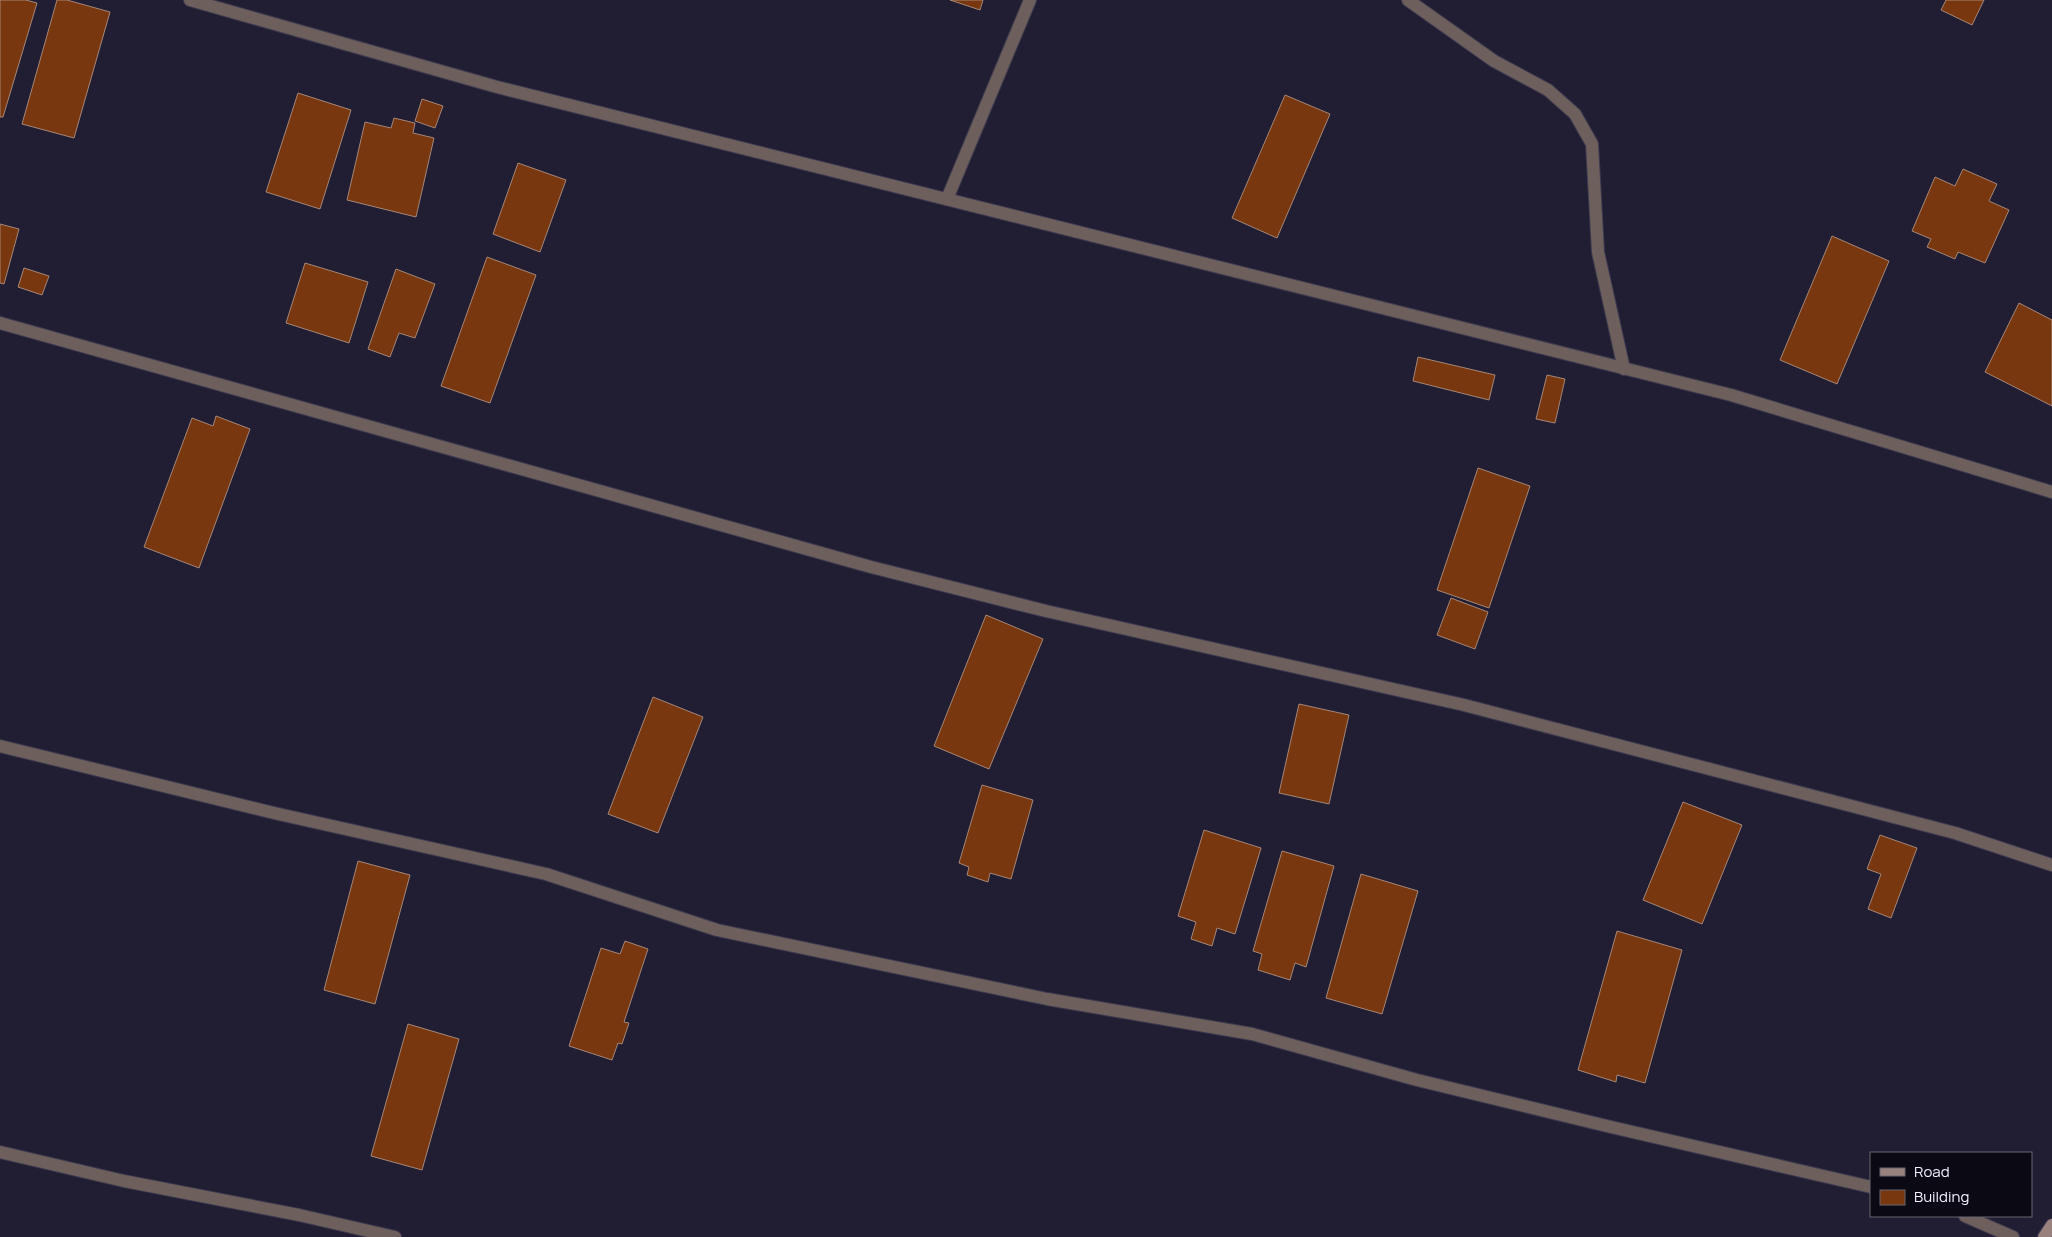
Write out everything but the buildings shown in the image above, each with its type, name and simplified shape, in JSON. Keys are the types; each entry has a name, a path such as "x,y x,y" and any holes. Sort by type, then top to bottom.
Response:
{"street":[{"path":"190,0 497,87 1731,395 2052,492"},
{"path":"947,199 1030,0"},
{"path":"1408,0 1494,61 1548,90 1575,114 1592,144 1598,252 1624,368"},
{"path":"0,323 871,567 1046,611 1464,705 1955,833 2052,866"},
{"path":"0,746 274,813 546,874 717,930 1047,999 1252,1034 1456,1089 1611,1128 1870,1187"},
{"path":"0,1152 124,1181 299,1215 395,1237"},
{"path":"1967,1217 2013,1237"},
{"path":"2044,1237 2052,1225"}]}
